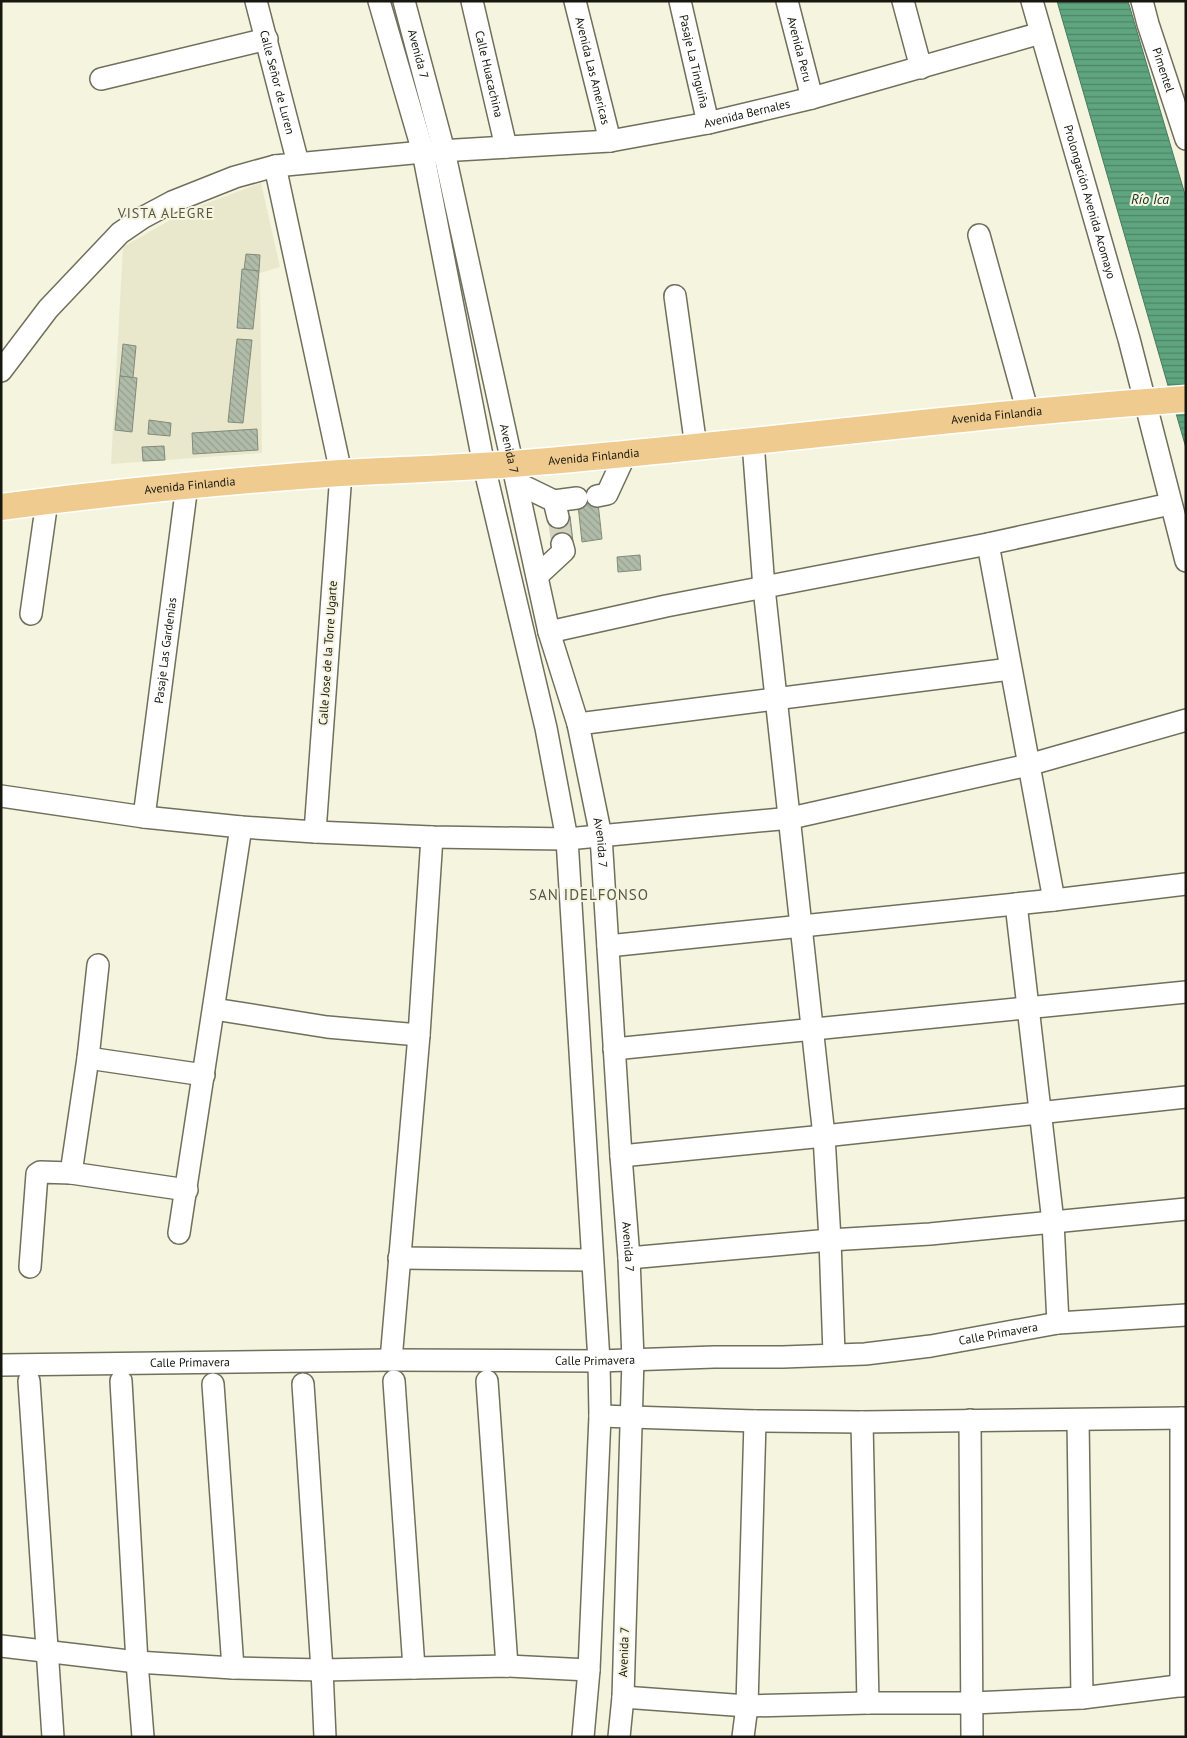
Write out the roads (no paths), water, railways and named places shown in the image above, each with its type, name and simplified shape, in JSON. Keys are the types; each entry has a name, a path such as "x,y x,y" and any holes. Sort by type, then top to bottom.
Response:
{"main road":[{"name":"Avenida Finlandia","path":"1,507 187,485 341,473 484,466 515,473 626,453 753,442 923,422 1164,400"}],"street":[{"name":"Calle Señor de Luren","path":"256,1 298,163"},
{"name":"Avenida 7","path":"379,1 423,152 484,466 546,728 567,839 599,1361 600,1416 589,1670 583,1737"},
{"name":"Avenida 7","path":"404,1 444,151 549,632 578,724 601,836 629,1258 633,1358 623,1698 619,1737"},
{"name":"Calle Huacachina","path":"472,1 506,147"},
{"name":"Avenida Las Americas","path":"575,1 610,141"},
{"name":"Pasaje La Tinguiña","path":"680,1 708,123"},
{"name":"Avenida Peru","path":"787,1 812,98"},
{"path":"903,1 921,68"},
{"name":"Prolongación Avenida Acomayo","path":"1032,1 1129,340 1164,400 1170,504 1186,561"},
{"name":"Pimentel","path":"1142,1 1186,139"},
{"name":"Avenida Bernales","path":"2,367 48,309 120,233 142,218 172,202 235,177 275,166 298,163 423,152 610,141 708,123 812,98 1041,33"},
{"path":"101,79 266,39"},
{"name":"Calle Jose de la Torre Ugarte","path":"275,166 341,473 314,832"},
{"path":"979,235 1028,413"},
{"path":"675,296 696,447"},
{"path":"753,442 764,587 791,818 824,1136 834,1354"},
{"path":"515,473 556,509 587,497 607,494 626,453"},
{"name":"Pasaje Las Gardenias","path":"144,817 187,485"},
{"path":"31,614 47,501"},
{"path":"549,632 666,606 988,544 1170,504"},
{"path":"537,576 564,551 562,544"},
{"path":"988,544 1054,900"},
{"path":"578,724 1010,669"},
{"path":"1,796 144,817 241,827 432,837 567,839 791,818 1028,766 1186,720"},
{"path":"179,1233 241,827"},
{"path":"391,1360 419,1035 432,837"},
{"path":"608,946 1054,900 1186,884"},
{"path":"1016,904 1053,1222 1058,1324"},
{"path":"71,1173 88,1058 98,965"},
{"path":"614,1048 1186,992"},
{"path":"214,1009 327,1027 419,1035"},
{"path":"88,1058 204,1075"},
{"path":"621,1156 824,1136 1186,1096"},
{"path":"30,1267 37,1174 43,1172 71,1173 187,1190"},
{"path":"629,1258 830,1240 930,1234 1186,1209"},
{"path":"399,1258 592,1260"},
{"name":"Calle Primavera","path":"1,1365 391,1360 599,1361 633,1358 783,1357 865,1354 931,1346 1058,1324 1186,1315"},
{"path":"29,1381 53,1737"},
{"path":"121,1381 143,1737"},
{"path":"394,1381 414,1668"},
{"path":"487,1381 507,1666"},
{"path":"213,1384 234,1668"},
{"path":"303,1384 325,1737"},
{"path":"600,1416 862,1422 1184,1418 1183,1685 1082,1698 972,1703 747,1706 623,1698"},
{"path":"970,1420 972,1737"},
{"path":"1078,1420 1082,1698"},
{"path":"743,1737 747,1706 755,1421"},
{"path":"862,1422 868,1703"},
{"path":"1,1646 137,1662 234,1668 322,1670 507,1666 589,1670"}],"water":[{"name":"Río Ica","path":"1057,1 1128,1 1186,198 1186,448"}],"tunnel":[{"path":"558,517 562,544"}],"district":[{"name":"VISTA ALEGRE","path":"166,213"},
{"name":"SAN IDELFONSO","path":"589,895"}]}
